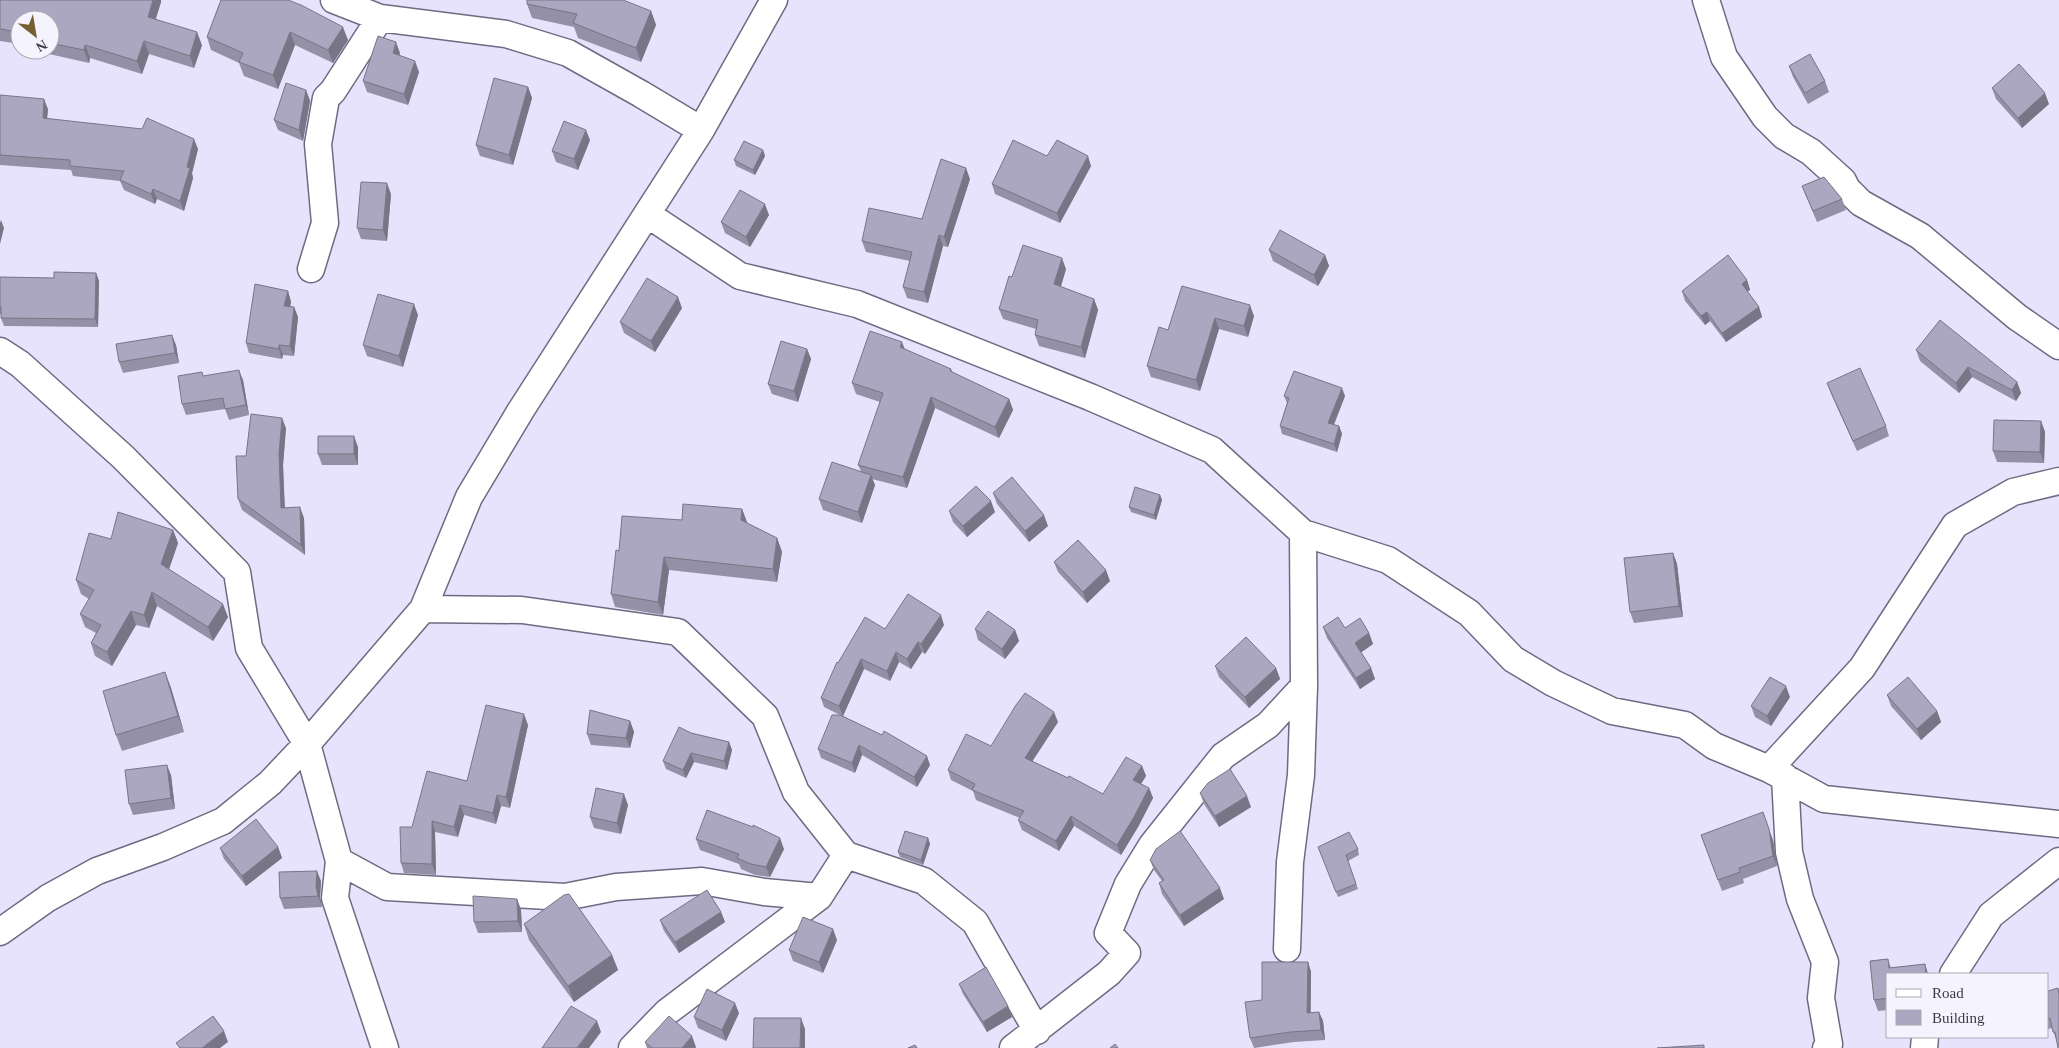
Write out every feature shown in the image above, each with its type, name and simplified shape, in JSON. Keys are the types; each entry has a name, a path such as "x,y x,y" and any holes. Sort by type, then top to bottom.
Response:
{"street":[{"path":"334,0 380,18 506,34 568,52 701,130"},
{"path":"0,932 48,898 97,871 163,847 223,821 270,783 307,744 423,609 469,497 522,410 701,130 774,0"},
{"path":"1706,0 1724,57 1765,117 1784,136 1811,152 1843,181 1847,189 1861,203 1920,236 2017,317 2059,346"},
{"path":"311,269 325,223 318,144 326,98 333,91 380,18"},
{"path":"647,214 740,276 857,304 1090,397 1212,450 1303,533 1388,560 1469,613 1514,658 1553,683 1612,711 1685,725 1714,746 1777,773 1824,798 2059,824"},
{"path":"0,351 20,364 123,457 238,572 249,648 307,744 339,861 335,898 385,1048"},
{"path":"1826,1048 1829,1044 1821,998 1825,962 1800,899 1789,852 1777,773 1862,668 1954,525 2013,492 2059,481"},
{"path":"1287,949 1290,862 1300,774 1304,686 1303,533"},
{"path":"423,609 522,610 678,632 765,716 796,792 846,855 924,881 975,922 1037,1031"},
{"path":"1013,1048 1109,973 1127,953 1108,933 1128,884 1152,846 1223,756 1268,725 1304,686"},
{"path":"632,1048 666,1012 819,897 846,855"},
{"path":"339,861 387,886 565,897 616,887 702,881 764,892 819,897"},
{"path":"1954,973 1991,915 2059,861"}],"building":[{"path":"0,0 153,0 148,17 197,32 190,56 144,41 137,61 85,45 84,50 60,45 60,10 10,10 10,30 0,29"},
{"path":"221,0 288,0 343,27 328,50 290,32 273,75 239,62 243,53 207,37"},
{"path":"527,0 623,0 651,11 636,48 573,23 577,14 527,4"},
{"path":"378,36 396,42 393,53 415,61 404,94 363,81"},
{"path":"1810,54 1825,81 1805,93 1789,66"},
{"path":"2019,64 2045,93 2018,118 1992,88"},
{"path":"494,78 528,87 509,155 476,145"},
{"path":"286,83 306,90 299,130 274,120"},
{"path":"0,95 44,99 43,118 142,129 147,118 194,139 187,167 190,168 180,201 153,189 151,194 120,180 124,171 70,166 70,160 0,155"},
{"path":"564,121 586,130 574,159 552,151"},
{"path":"1013,140 1047,156 1057,140 1088,156 1057,213 992,184"},
{"path":"744,141 763,150 753,170 734,160"},
{"path":"941,159 966,168 944,237 939,235 924,292 903,287 912,252 862,241 869,208 922,219"},
{"path":"1824,177 1842,199 1813,211 1802,186"},
{"path":"361,182 387,183 383,230 357,228"},
{"path":"740,190 765,204 746,237 721,222"},
{"path":"1280,230 1325,255 1314,275 1269,250"},
{"path":"1023,245 1062,258 1054,284 1094,299 1081,347 1035,335 1038,320 999,309 1009,276 1012,277"},
{"path":"1728,255 1747,280 1742,284 1759,307 1722,333 1707,312 1701,316 1682,291"},
{"path":"54,272 96,273 95,319 1,318 0,277 54,278"},
{"path":"647,278 678,297 651,341 620,322"},
{"path":"255,284 288,291 284,306 294,307 290,346 279,345 279,349 246,343"},
{"path":"1182,286 1250,305 1244,326 1215,318 1196,380 1147,366 1159,327 1168,330"},
{"path":"378,294 414,304 399,356 363,345"},
{"path":"1940,320 2017,382 2012,390 1968,367 1956,383 1916,350"},
{"path":"870,331 902,342 900,347 951,369 950,371 1009,399 995,427 931,397 903,477 858,465 883,393 852,383"},
{"path":"172,335 175,353 119,362 116,344"},
{"path":"781,341 807,349 794,391 768,384"},
{"path":"1860,368 1886,426 1853,441 1827,383"},
{"path":"239,370 246,405 225,409 223,398 182,404 178,376 202,372 203,376"},
{"path":"1294,371 1342,388 1328,423 1339,426 1334,444 1280,426 1289,398 1284,396"},
{"path":"251,414 282,418 279,454 281,508 300,507 301,545 238,499 236,456 246,456"},
{"path":"1994,420 2041,421 2040,452 1993,451"},
{"path":"318,436 354,436 354,454 318,454"},
{"path":"832,462 871,475 858,512 819,499"},
{"path":"1012,477 1044,515 1025,531 993,493"},
{"path":"976,486 991,501 963,526 949,511"},
{"path":"1135,487 1160,495 1154,515 1129,507"},
{"path":"683,504 742,509 741,520 777,538 773,569 664,557 658,602 611,594 616,550 619,551 622,516 682,520"},
{"path":"118,512 173,530 161,564 223,604 208,627 152,592 144,615 131,611 107,652 91,643 101,625 80,614 94,590 76,580 89,533 111,539"},
{"path":"1078,540 1106,570 1083,592 1054,562"},
{"path":"1673,553 1679,606 1630,612 1624,558"},
{"path":"908,594 941,615 921,644 918,642 907,659 896,652 887,671 861,659 839,706 821,698 837,662 865,617 885,629"},
{"path":"988,611 1015,630 1002,649 975,629"},
{"path":"1338,617 1345,628 1360,618 1369,633 1355,643 1371,668 1356,678 1323,627"},
{"path":"1246,637 1276,668 1245,697 1215,666"},
{"path":"165,672 178,716 116,735 103,691"},
{"path":"1770,677 1786,686 1767,716 1751,706"},
{"path":"1908,677 1937,711 1917,729 1887,695"},
{"path":"1025,693 1054,712 1025,758 1068,778 1069,776 1103,794 1126,757 1142,766 1133,780 1149,788 1117,845 1071,816 1056,841 1018,820 1024,811 972,790 975,784 948,770 966,734 991,746"},
{"path":"486,705 524,714 506,797 497,795 493,813 460,805 454,827 432,821 432,864 401,863 400,827 412,827 427,771 467,781"},
{"path":"590,710 630,721 626,738 587,734"},
{"path":"832,715 840,715 882,735 884,731 927,756 914,777 859,745 852,763 818,749"},
{"path":"679,727 691,733 729,742 724,761 691,753 683,770 663,761"},
{"path":"167,765 171,798 129,804 125,770"},
{"path":"1230,769 1247,796 1215,816 1200,793 1208,783"},
{"path":"596,788 624,794 617,823 590,817"},
{"path":"707,810 753,827 753,825 780,838 766,867 751,864 737,858 739,854 696,839"},
{"path":"1763,812 1769,829 1773,856 1739,868 1740,872 1718,880 1701,835"},
{"path":"256,819 278,847 242,876 220,848"},
{"path":"905,831 928,838 921,860 898,852"},
{"path":"1180,831 1220,888 1180,915 1159,883 1164,880 1150,860 1156,849"},
{"path":"1349,832 1358,849 1346,855 1356,884 1336,892 1318,847"},
{"path":"317,871 316,886 318,896 280,898 279,872"},
{"path":"707,890 721,912 675,942 660,920"},
{"path":"569,894 612,955 568,986 524,924 564,895"},
{"path":"473,896 517,899 518,921 474,922"},
{"path":"803,917 833,929 819,962 789,950"},
{"path":"1888,959 1889,968 1925,964 1926,973 1886,973 1886,998 1874,1000 1870,961"},
{"path":"1262,962 1308,962 1307,1013 1319,1012 1321,1030 1250,1038 1245,1002 1262,1000"},
{"path":"986,967 1008,1006 983,1022 959,984"},
{"path":"2058,988 2059,1048 2049,1018 2049,991"},
{"path":"707,989 735,1003 722,1030 694,1017"},
{"path":"571,1006 597,1021 577,1048 542,1048"},
{"path":"213,1016 224,1031 202,1048 180,1048 176,1043"},
{"path":"669,1016 692,1036 682,1048 652,1048 645,1042"},
{"path":"754,1018 801,1018 800,1048 753,1048"},
{"path":"1115,1044 1118,1048 1110,1048"},
{"path":"1704,1045 1704,1048 1657,1048"}]}
